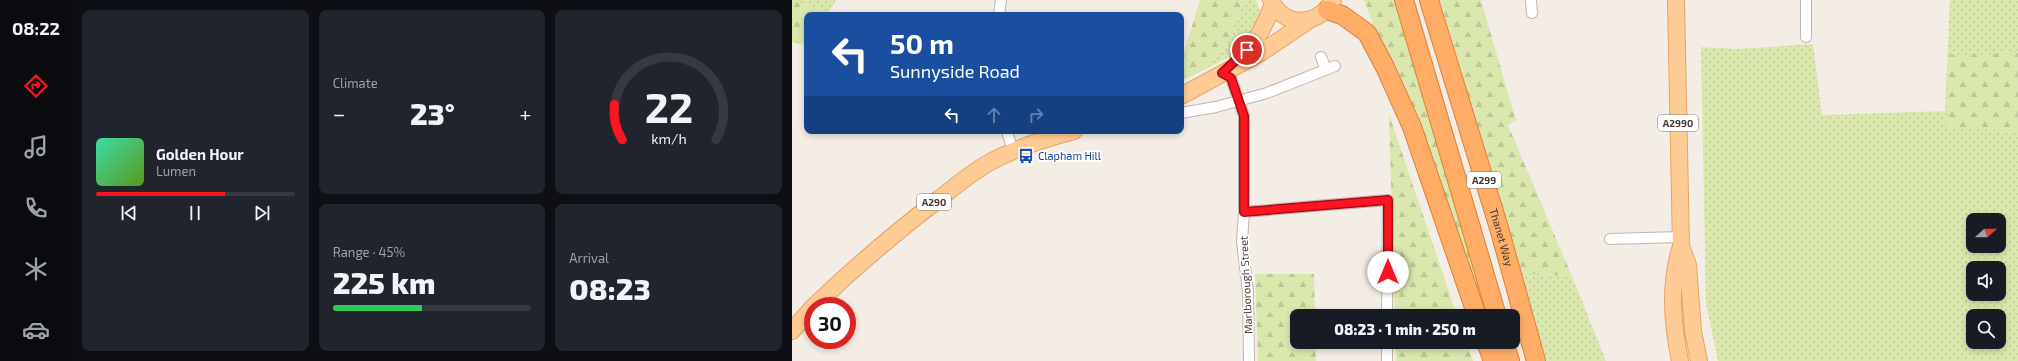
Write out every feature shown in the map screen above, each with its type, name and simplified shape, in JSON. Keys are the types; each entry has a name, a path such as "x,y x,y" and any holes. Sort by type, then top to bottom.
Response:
{"highway":[{"name":"A299","path":"1404,0 1495,309"},
{"name":"Thanet Way","path":"1428,0 1499,228 1536,361"},
{"path":"1330,5 1367,33 1385,67 1412,127 1475,309"},
{"path":"1489,349 1493,361"},
{"path":"1506,349 1510,361"}],"main road":[{"name":"A2990","path":"1676,0 1681,241 1675,266 1672,300 1680,361"},
{"path":"1272,2 1279,12 1288,18 1298,21 1308,21"},
{"path":"1226,70 1255,42 1264,29 1272,2"},
{"path":"1184,94 1226,70 1262,52 1308,21 1318,17 1330,5"},
{"name":"A290","path":"824,297 925,209 972,174 994,160 1037,141 1063,134"},
{"name":"A2990","path":"1681,241 1688,265 1693,331 1699,361"},
{"name":"A290","path":"792,331 804,317"}],"street":[{"path":"999,12 1001,0"},
{"path":"1531,0 1532,13"},
{"path":"1806,0 1806,37"},
{"path":"1184,112 1216,107 1267,92 1330,67 1321,57"},
{"name":"Marlborough Street","path":"1226,70 1240,100 1244,116 1244,212 1242,241 1248,292 1249,361"},
{"path":"1008,134 1013,152"},
{"path":"1244,212 1388,200 1387,309"},
{"path":"1610,239 1681,241"},
{"path":"1387,349 1387,361"}],"green space":[{"path":"792,0 836,0 829,12"},
{"path":"792,0 829,12 804,12 804,45 792,42"},
{"path":"1200,0 1243,0 1230,43 1192,76 1184,80 1184,52"},
{"path":"1243,0 1256,0 1261,13 1255,31 1227,58 1192,76 1230,43"},
{"path":"1364,0 1395,0 1486,309 1480,309"},
{"path":"1440,0 1481,0 1516,121 1508,125 1572,276 1521,273"},
{"path":"1950,0 2018,0 2018,361 1718,361 1706,304 1701,47 1737,49 1813,44 1822,115 1945,111"},
{"path":"2018,53 2018,131 1946,129 1948,55"},
{"path":"1389,114 1455,309 1395,309"},
{"path":"1521,273 1572,276 1606,361 1546,361"},
{"path":"1255,274 1314,274 1315,309 1290,309 1290,349 1315,349 1316,361 1258,361"},
{"path":"1396,349 1469,349 1473,361 1396,361"}],"place":[{"name":"Clapham Hill","path":"1026,156"}],"route":[{"path":"1247,50 1230,68 1222,73 1231,78 1240,100 1244,116 1244,212 1388,200 1388,272"}]}
